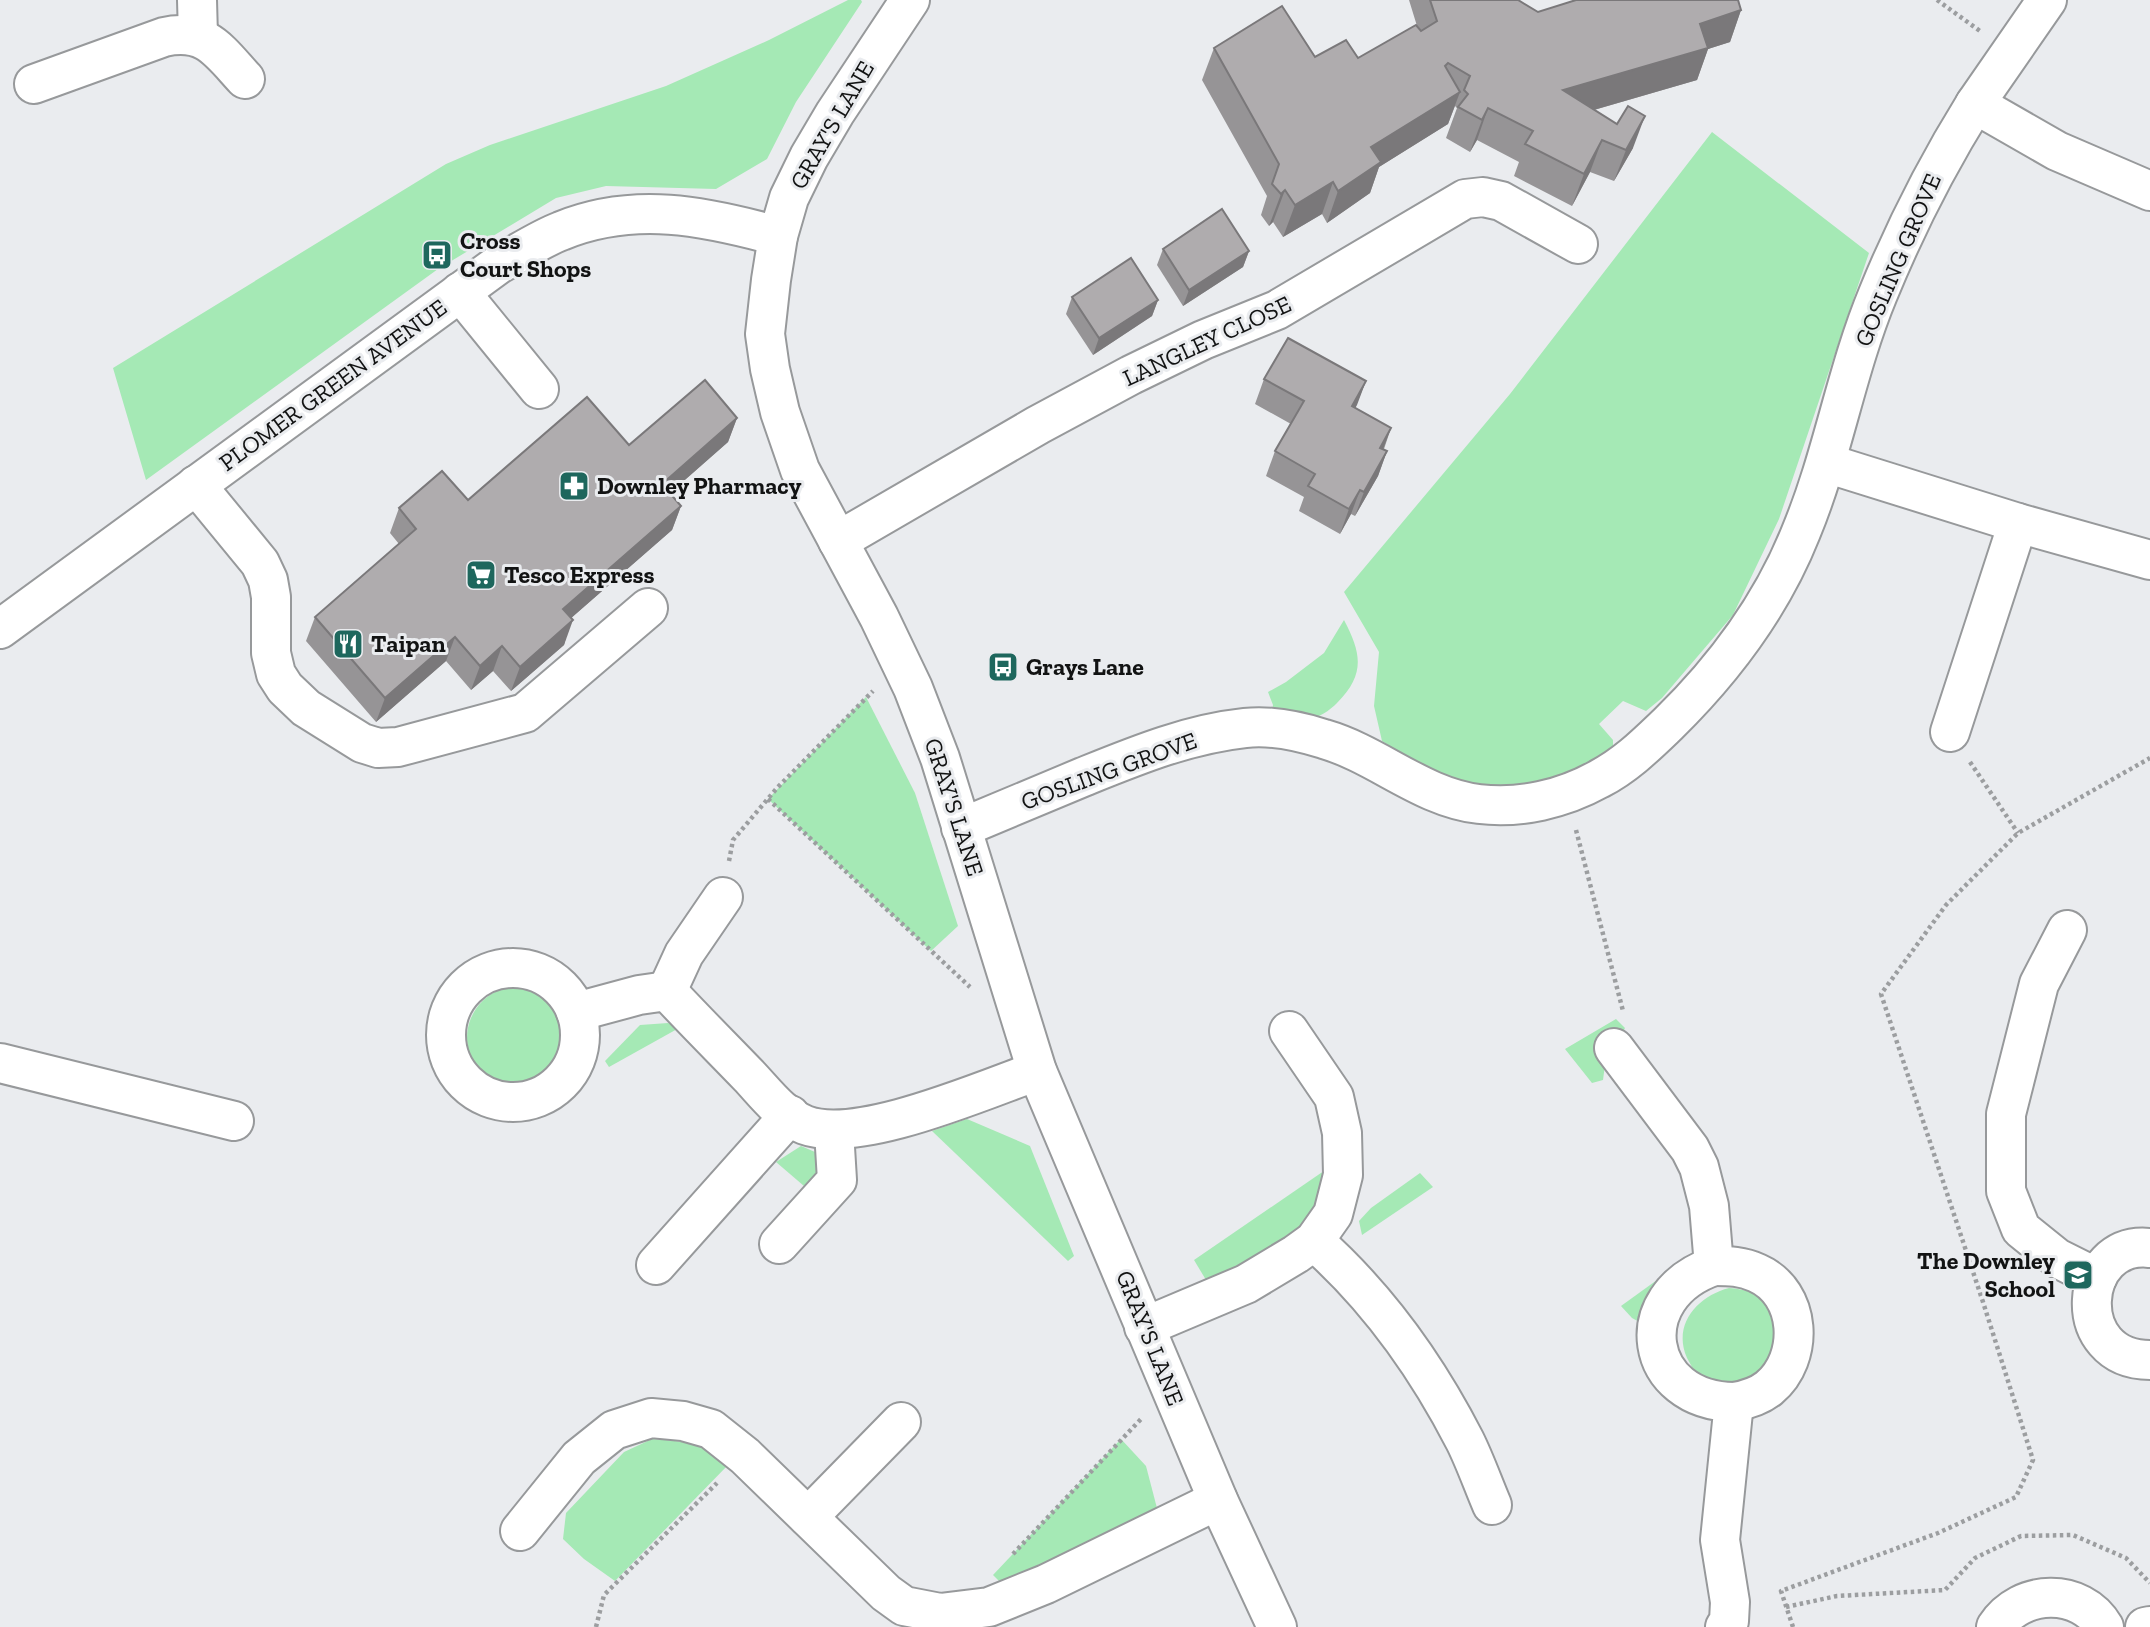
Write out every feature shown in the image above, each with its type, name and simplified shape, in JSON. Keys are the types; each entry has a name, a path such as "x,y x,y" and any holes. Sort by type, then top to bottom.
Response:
{"street":[{"name":"GRAY'S LANE","path":"910,0 842,102 809,157 789,198 778,236 765,334 770,369 780,412 800,470 879,617 940,758 1037,1070 1174,1398 1277,1627"},
{"name":"GOSLING GROVE","path":"961,828 1186,738 1247,728 1295,730 1330,740 1439,796 1476,804 1513,807 1565,795 1600,779 1635,756 1716,672 1748,632 1774,588 1800,534 1826,463 1851,373 1877,296 1910,220 1942,157 1975,104 2046,2"},
{"path":"34,84 184,32 197,18 214,48 245,79"},
{"path":"1975,104 2057,151 2150,191"},
{"name":"LANGLEY CLOSE","path":"838,541 1038,425 1131,375 1203,340 1277,310 1465,199 1483,197 1501,201 1578,244"},
{"name":"PLOMER GREEN AVENUE","path":"0,629 499,264 560,231 608,216 663,213 717,219 778,236"},
{"path":"460,292 539,389"},
{"path":"1826,463 2018,523 2150,560"},
{"path":"196,485 260,563 268,580 271,597 271,653 276,674 285,688 306,708 348,735 378,748 398,747 525,713 648,608"},
{"path":"1950,732 2018,523"},
{"path":"667,991 684,954 723,897"},
{"path":"2067,930 2039,984 2006,1114 2006,1191 2021,1229 2057,1258 2097,1278"},
{"path":"576,1012 639,995 667,991"},
{"path":"667,991 779,1108 805,1125 834,1131 868,1127 914,1114 1037,1070"},
{"path":"1144,1327 1246,1284 1314,1241 1333,1214 1343,1175 1342,1133 1334,1097 1289,1031"},
{"path":"1614,1048 1690,1149 1699,1167 1708,1198 1714,1266"},
{"path":"0,1063 234,1121"},
{"path":"656,1265 790,1115"},
{"path":"779,1244 837,1180 834,1131"},
{"path":"1314,1241 1364,1289 1434,1388 1465,1442 1492,1505"},
{"path":"2150,1248 2125,1252 2109,1262 2097,1278 2091,1294 2091,1312 2096,1329 2107,1344 2121,1354 2138,1360 2150,1360"},
{"path":"1714,1266 1735,1266 1758,1273 1776,1287 1786,1301 1793,1322 1792,1352 1784,1371 1768,1388 1749,1399 1714,1402 1699,1397 1679,1385 1667,1370 1660,1354 1657,1337 1658,1320 1662,1311 1678,1285 1694,1273 1714,1266"},
{"path":"1726,1627 1730,1602 1720,1540 1734,1402"},
{"path":"520,1531 579,1458 614,1430 651,1418 683,1421 711,1429 745,1456 886,1593 904,1606 940,1613 989,1607 1045,1584 1218,1500"},
{"path":"808,1517 901,1422"},
{"path":"1996,1627 2014,1608 2031,1600 2050,1597 2070,1600 2087,1608 2104,1627"}],"path":[{"path":"1937,0 2008,53"},
{"path":"723,897 733,840 768,799 901,664"},
{"path":"1950,732 2018,834"},
{"path":"1793,1627 1781,1591 1938,1533 2016,1497 2033,1460 1881,994 1947,905 2018,834 2150,758"},
{"path":"1565,795 1581,844 1631,1041 1614,1048"},
{"path":"768,799 997,1012 1016,1005"},
{"path":"1011,1555 1149,1412 1174,1398"},
{"path":"596,1627 604,1595 745,1456"},
{"path":"1786,1607 1837,1596 1945,1590 1975,1558 2021,1536 2073,1535 2126,1558 2150,1583"}],"green space":[{"path":"848,0 862,2 796,102 767,159 716,189 606,186 556,198 438,269 146,480 113,368 446,164 490,145 666,86 769,40"},
{"path":"1712,132 1869,253 1779,519 1733,615 1662,698 1646,711 1623,701 1599,724 1613,740 1613,750 1575,774 1515,791 1472,788 1436,776 1382,741 1374,706 1379,652 1344,592 1510,394"},
{"path":"1344,620 1354,643 1358,664 1346,693 1331,708 1313,718 1300,719 1271,714 1273,705 1268,692 1324,653"},
{"path":"866,697 915,793 958,926 931,951 768,799"},
{"path":"519,986 539,990 556,1001 567,1018 571,1038 567,1058 556,1075 539,1086 519,1090 499,1086 482,1075 471,1058 467,1038 471,1018 482,1001 499,990"},
{"path":"1616,1019 1625,1028 1605,1065 1603,1080 1592,1083 1565,1049"},
{"path":"668,1023 679,1028 609,1067 605,1061 640,1025"},
{"path":"967,1119 1030,1146 1074,1256 1068,1261 932,1131"},
{"path":"801,1146 829,1158 820,1176 804,1186 776,1162"},
{"path":"1334,1164 1317,1212 1281,1249 1206,1280 1194,1260"},
{"path":"1420,1173 1433,1187 1362,1235 1359,1221 1371,1208"},
{"path":"1675,1267 1645,1325 1632,1318 1621,1306"},
{"path":"1729,1288 1759,1296 1785,1335 1753,1387 1704,1380 1692,1367 1683,1346 1683,1334 1691,1313 1707,1298"},
{"path":"652,1439 684,1442 703,1448 728,1465 615,1581 584,1559 563,1539 566,1513 624,1452"},
{"path":"1121,1439 1146,1466 1158,1512 1007,1589 993,1575"}],"building":[{"path":"1430,0 1518,0 1538,12 1576,0 1738,0 1741,10 1700,24 1708,48 1563,90 1617,124 1628,106 1645,116 1626,150 1602,140 1584,174 1525,144 1533,131 1488,108 1482,120 1458,107 1468,94 1464,90 1470,76 1448,63 1445,66 1460,92 1371,147 1381,162 1338,191 1333,182 1295,205 1285,190 1281,194 1272,184 1279,164 1214,48 1282,6 1315,57 1346,40 1358,58 1416,25 1421,31 1437,21"},
{"path":"1222,209 1249,251 1189,290 1163,249"},
{"path":"1131,258 1158,300 1099,338 1072,297"},
{"path":"1288,338 1366,381 1352,406 1391,428 1380,448 1387,451 1364,492 1360,490 1349,509 1308,486 1315,474 1275,451 1304,401 1264,379"},
{"path":"705,380 737,418 662,484 681,506 563,609 573,620 520,667 502,646 480,666 455,637 385,698 315,617 416,529 399,508 442,471 468,500 587,397 629,445"}],"place":[{"name":"Cross Court Shops","path":"437,255"},
{"name":"Downley Pharmacy","path":"574,486"},
{"name":"Tesco Express","path":"481,575"},
{"name":"Taipan","path":"348,644"},
{"name":"Grays Lane","path":"1003,667"},
{"name":"The Downley School","path":"2078,1275"}]}
